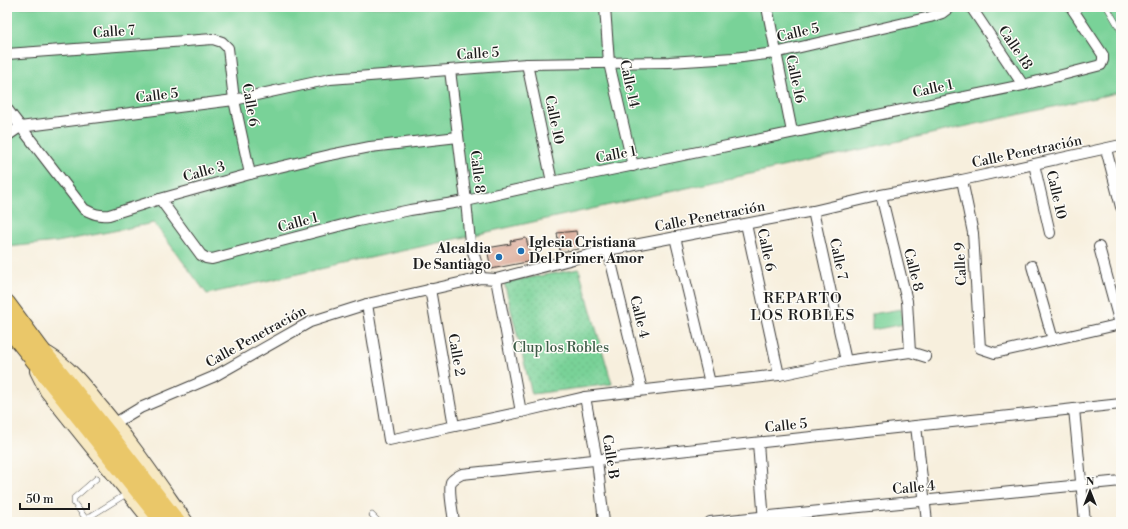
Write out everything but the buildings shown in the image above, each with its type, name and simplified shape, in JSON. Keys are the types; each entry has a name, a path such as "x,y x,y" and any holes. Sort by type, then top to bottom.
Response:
{"main road":[{"path":"7,303 37,354 163,522"},
{"path":"8,330 37,354 112,438 177,522"}],"street":[{"name":"Calle 14","path":"606,7 609,63 633,166"},
{"name":"Calle 16","path":"767,7 792,132"},
{"name":"Calle 5","path":"7,137 20,127 234,100 330,78 527,64 676,62 734,58 775,53 930,17 942,13 950,7"},
{"name":"Calle 18","path":"971,7 1023,85"},
{"name":"Calle 1","path":"160,199 201,255 212,259 358,221 410,210 466,201 1023,85 1101,65 1103,55 1071,7"},
{"name":"Calle 7","path":"7,54 213,39 222,42"},
{"name":"Calle 6","path":"222,42 228,48 234,100 250,174"},
{"name":"Calle 10","path":"527,64 552,182"},
{"name":"Calle 8","path":"450,70 470,242 481,278"},
{"name":"Calle 3","path":"7,109 84,209 98,215 109,215 250,174 370,147 458,137"},
{"name":"Calle Penetración","path":"115,423 140,408 213,377 310,322 366,304 481,278 496,279 608,250 813,211 881,195 962,180 1121,146"},
{"path":"1106,149 1121,208"},
{"name":"Calle 10","path":"1034,164 1050,234"},
{"name":"Calle 9","path":"962,180 973,233 980,348 995,353 1053,340"},
{"name":"Calle 8","path":"881,195 907,301 910,352"},
{"name":"Calle 7","path":"813,211 846,361"},
{"name":"Calle 6","path":"746,224 780,375"},
{"path":"675,238 710,383"},
{"path":"1032,266 1053,340 1121,324 1099,247"},
{"name":"Calle 4","path":"608,250 642,390"},
{"path":"496,279 521,412"},
{"name":"Calle 2","path":"430,289 454,426"},
{"path":"366,304 389,440 521,412 584,396 780,375 846,361 910,352 926,357"},
{"path":"152,522 47,391 39,377 37,354 59,361 73,373 115,423 186,522"},
{"name":"Calle B","path":"584,396 597,460 604,522"},
{"name":"Calle 5","path":"454,522 450,489 451,483 455,478 462,474 1121,404"},
{"path":"1074,409 1085,522"},
{"path":"916,426 926,522"},
{"path":"758,443 764,519"},
{"name":"Calle 4","path":"710,522 764,519 1121,481"}],"lane":[{"path":"1107,7 1121,31"},
{"path":"97,478 74,498 74,503 85,521 129,493"},
{"path":"372,515 379,522"}],"green space":[{"path":"7,7 1121,7 1121,92 207,294 154,223 57,242 7,247"},
{"name":"Clup los Robles","path":"579,269 612,384 532,394 504,282"},
{"path":"901,309 904,324 872,330 872,314"}],"place":[{"name":"Iglesia Cristiana Del Primer Amor","path":"521,251"},
{"name":"Alcaldia De Santiago","path":"499,257"}],"district":[{"name":"REPARTO LOS ROBLES","path":"803,306"}]}
